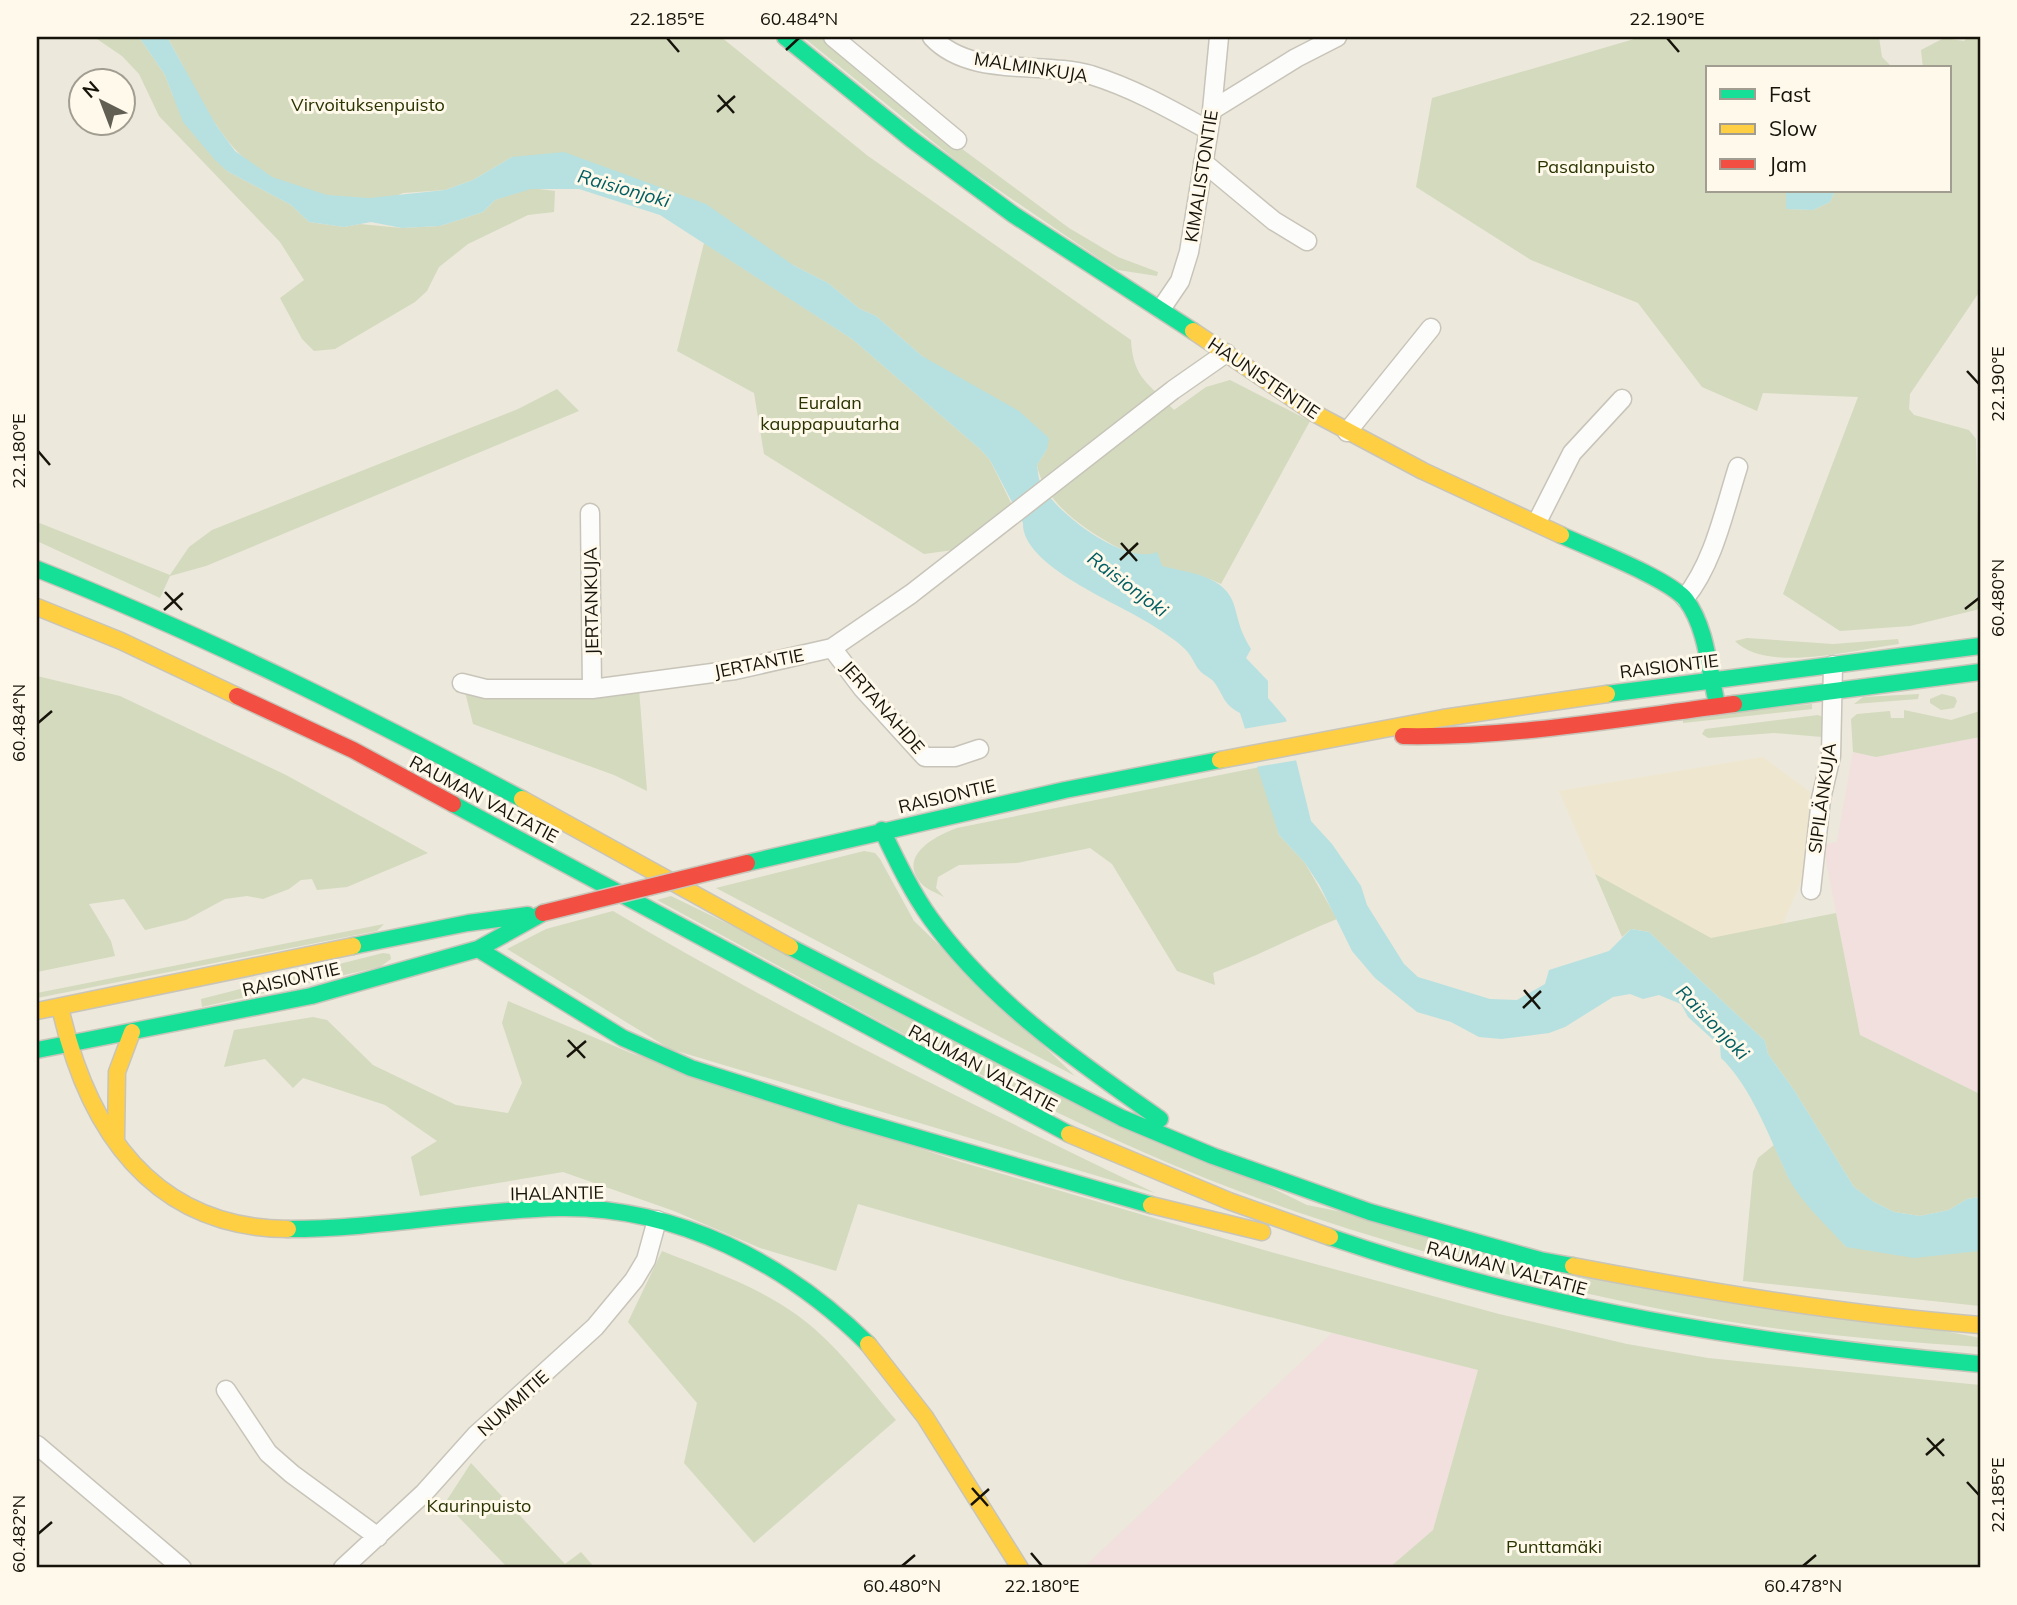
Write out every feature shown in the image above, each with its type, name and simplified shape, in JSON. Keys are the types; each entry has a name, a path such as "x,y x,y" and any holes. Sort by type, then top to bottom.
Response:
{"main road":[{"name":"HAUNISTENTIE","path":"785,37 1014,215 1348,432 1423,471 1659,581 1685,598"},
{"name":"RAUMAN VALTATIE","path":"37,569 138,609 369,718 608,844 832,971 1122,1118 1213,1156 1370,1212 1540,1260 1742,1298 1883,1317 1980,1325"},
{"path":"1685,598 1698,621 1717,704"},
{"name":"RAUMAN VALTATIE","path":"37,607 121,642 353,750 1048,1125 1160,1175 1260,1214 1366,1250 1542,1299 1622,1316 1803,1345 1980,1364"},
{"name":"RAISIONTIE","path":"37,1011 468,923 543,914 883,830 1220,758 1364,735 1443,718 1980,646"},
{"name":"RAISIONTIE","path":"1364,735 1462,736 1980,672"},
{"path":"883,830 919,904 994,990 1056,1045 1213,1156"},
{"name":"RAISIONTIE","path":"37,1050 311,996 478,948 543,914"},
{"path":"478,948 624,1038 691,1068 1153,1206 1255,1231 1366,1250"},
{"name":"IHALANTIE","path":"60,1007 67,1044 90,1101 116,1143 148,1181 179,1203 215,1219 261,1229 314,1230 419,1223 554,1209 627,1213 657,1220 718,1241 783,1275 857,1334 904,1388 1020,1568"},
{"path":"116,1143 114,1079 119,1058 132,1032"}],"street":[{"path":"833,37 957,140"},
{"name":"MALMINKUJA","path":"932,37 952,54 1013,66 1057,68 1124,86 1208,130"},
{"name":"KIMALISTONTIE","path":"1161,309 1184,271 1212,110 1219,37"},
{"path":"1212,110 1296,58 1337,37"},
{"path":"1203,162 1274,221 1307,241"},
{"path":"1348,432 1431,328"},
{"name":"JERTANTIE","path":"462,683 486,689 592,689 735,670 832,648 911,594 1014,517 1048,486 1226,353"},
{"path":"1537,522 1572,453 1622,398"},
{"path":"1685,598 1698,583 1712,549 1738,467"},
{"name":"JERTANKUJA","path":"590,513 592,689"},
{"name":"JERTANAHDE","path":"832,648 863,689 925,757 955,757 979,749"},
{"name":"SIPILÄNKUJA","path":"1811,890 1821,799 1831,756 1833,665"},
{"name":"NUMMITIE","path":"342,1568 378,1537 476,1435 563,1359 604,1318 646,1260 657,1220"},
{"path":"226,1390 268,1453 292,1474 378,1537"},
{"path":"37,1445 182,1568"}],"shaded area":[{"path":"1980,737 1980,1094 1860,1035 1823,845 1837,842 1853,752 1876,757"},
{"path":"1763,757 1810,792 1805,872 1782,926 1711,938 1595,874 1559,791"},
{"path":"1332,1333 1478,1370 1433,1530 1389,1568 1083,1568"}],"green space":[{"path":"94,37 139,37 165,75 173,96 227,171 291,205 309,222 344,227 360,224 402,228 440,226 483,212 495,200 531,188 555,191 554,212 528,215 468,244 439,267 427,291 415,302 335,349 314,351 302,339 280,298 304,280 280,242 159,116 136,66 131,66 122,56"},
{"name":"Virvoituksenpuisto","path":"167,37 721,37 868,156 1131,340 1132,353 1139,372 1174,410 1206,387 1230,380 1310,421 1221,584 1163,567 1126,552 1069,515 1054,500 1043,483 1037,465 1047,449 922,356 876,316 860,309 828,283 793,265 512,157 473,180 445,190 403,193 369,207 283,182 253,165 236,151 222,134"},
{"path":"803,37 824,37 848,62 904,106 1069,228 1118,257 1158,272 1157,276 1118,270 1100,259 962,165"},
{"name":"Pasalanpuisto","path":"1641,37 1879,37 1882,57 1891,66 1706,66 1706,192 1786,192 1787,209 1813,210 1830,202 1835,192 1951,192 1951,66 1923,66 1921,50 1944,38 1964,41 1968,37 1980,37 1980,291 1910,394 1909,409 1914,415 1969,430 1976,439 1980,609 1910,626 1840,631 1783,594 1858,397 1763,393 1757,411 1702,387 1638,303 1531,260 1416,187 1432,98"},
{"name":"Euralan kauppapuutarha","path":"704,243 852,339 980,449 990,460 1012,505 953,550 924,554 764,454 754,393 677,351"},
{"path":"557,389 579,411 206,566 170,576 160,598 37,541 37,522 170,575 189,547 212,530 518,409"},
{"path":"1747,638 1833,644 1898,639 1899,644 1790,658 1750,651 1735,641"},
{"path":"37,676 120,696 286,775 428,853 347,887 317,890 312,879 301,880 289,889 263,899 247,896 225,899 186,920 145,930 124,899 89,904 111,941 115,956 37,972"},
{"path":"639,689 647,791 614,775 473,724 465,692"},
{"path":"1919,694 1918,699 1854,704 1863,697"},
{"path":"1942,694 1955,697 1957,701 1954,708 1941,710 1930,703 1930,699"},
{"path":"1812,704 1812,709 1683,723 1683,717"},
{"path":"1904,710 1951,720 1980,711 1980,737 1876,757 1853,752 1851,719 1857,714 1890,711 1891,718 1904,718"},
{"path":"1818,715 1823,717 1822,737 1774,733 1708,738 1702,734 1705,729"},
{"path":"1260,767 1279,835 1305,863 1337,919 1213,973 1215,985 1177,971 1112,864 1090,848 1017,863 959,865 938,877 936,888 944,897 922,884 914,872 917,855 923,848 957,828"},
{"path":"864,851 875,853 880,859 914,921 1075,1076 716,888"},
{"path":"1595,874 1711,938 1836,913 1860,1035 1980,1094 1980,1197 1967,1199 1949,1210 1920,1216 1894,1212 1874,1202 1854,1187 1794,1090 1768,1054 1765,1041 1649,932 1631,929 1622,937"},
{"path":"671,896 1307,1205 1980,1338 1980,1347 1789,1330 1672,1311 1511,1275 1300,1213 1134,1148 972,1070 657,900"},
{"path":"613,911 813,1022 1155,1193 670,1049 507,949 546,929"},
{"path":"384,924 377,931 37,998 37,993"},
{"path":"383,953 390,954 391,959 380,967 202,1007 201,999"},
{"name":"Punttamäki","path":"508,1001 631,1053 961,1162 1264,1250 1499,1314 1627,1344 1708,1358 1980,1385 1980,1568 1389,1568 1433,1530 1478,1370 1124,1280 858,1204 836,1271 760,1248 674,1211 563,1172 420,1196 411,1157 437,1141 385,1105 303,1078 293,1088 265,1059 224,1067 234,1030 313,1017 327,1020 373,1065 456,1105 508,1113 522,1083 502,1023"},
{"path":"1774,1145 1788,1177 1846,1247 1980,1251 1980,1306 1743,1281 1753,1172 1758,1158"},
{"path":"662,1251 749,1287 797,1315 837,1351 896,1420 754,1543 684,1463 697,1403 628,1322"},
{"name":"Kaurinpuisto","path":"471,1463 565,1564 581,1552 595,1568 508,1568 445,1503"}],"water":[{"name":"Raisionjoki","path":"139,37 167,37 216,125 235,151 272,177 327,195 369,198 445,190 473,180 512,157 564,152 706,204 793,265 828,283 860,309 876,316 922,356 1019,411 1049,438 1047,449 1037,465 1039,480 1059,508 1075,521 1092,534 1127,551 1144,554 1157,552 1162,566 1206,577 1216,582 1231,597 1241,629 1251,649 1246,658 1268,681 1268,698 1286,719 1311,821 1332,844 1361,886 1367,905 1404,964 1418,977 1490,999 1517,1000 1545,984 1549,970 1609,951 1631,929 1649,932 1765,1041 1768,1054 1794,1090 1854,1187 1874,1202 1894,1212 1920,1216 1949,1210 1967,1199 1980,1197 1980,1251 1914,1258 1846,1247 1792,1185 1750,1097 1721,1058 1720,1046 1688,1017 1681,1004 1659,995 1643,999 1630,994 1613,997 1565,1027 1549,1033 1501,1039 1479,1037 1451,1022 1417,1012 1375,978 1352,951 1320,886 1305,863 1279,835 1240,713 1227,703 1214,682 1201,672 1188,652 1172,638 1073,581 1037,554 1027,539 1023,523 990,460 852,339 660,215 579,189 531,189 495,200 483,212 440,226 402,228 371,222 344,227 309,222 291,205 227,171 215,160 183,122 165,75"},
{"path":"1786,192 1835,192 1830,202 1813,210 1786,209"}],"pier":[{"path":"1290,721 1298,760 1256,767 1243,729"}],"traffic: fast":[{"path":"785,37 911,139 1014,215 1193,331"},
{"path":"1561,535 1647,574 1686,600 1699,623 1717,704"},
{"path":"37,569 161,621 283,677 522,799"},
{"path":"1607,694 1980,646"},
{"path":"1734,704 1980,672"},
{"path":"747,863 1065,790 1220,760"},
{"path":"453,804 1069,1134"},
{"path":"882,830 931,919 980,977 1067,1052 1160,1119"},
{"path":"37,1050 311,996 478,949 543,913"},
{"path":"353,946 468,923 528,915"},
{"path":"790,947 1122,1118 1213,1156 1370,1212 1540,1260 1573,1266"},
{"path":"478,949 623,1038 691,1068 842,1116 1151,1205"},
{"path":"288,1229 356,1226 525,1209 603,1210 646,1217 727,1245 765,1265 802,1288 868,1344"},
{"path":"1330,1237 1490,1285 1651,1320 1815,1346 1980,1364"}],"traffic: slow":[{"path":"1193,331 1314,413 1423,471 1561,535"},
{"path":"37,607 121,641 237,696"},
{"path":"1220,760 1443,718 1607,694"},
{"path":"522,799 790,947"},
{"path":"37,1011 353,946"},
{"path":"60,1007 72,1052 88,1093 108,1131 133,1163 163,1190 199,1211 240,1224 288,1229"},
{"path":"116,1139 117,1072 132,1032"},
{"path":"1069,1134 1229,1201 1330,1237"},
{"path":"1151,1205 1262,1232"},
{"path":"1573,1266 1776,1301 1980,1325"},
{"path":"868,1344 925,1417 1020,1568"}],"traffic: jam":[{"path":"237,696 353,750 453,804"},
{"path":"1403,736 1486,734 1734,704"},
{"path":"543,913 747,863"}]}
